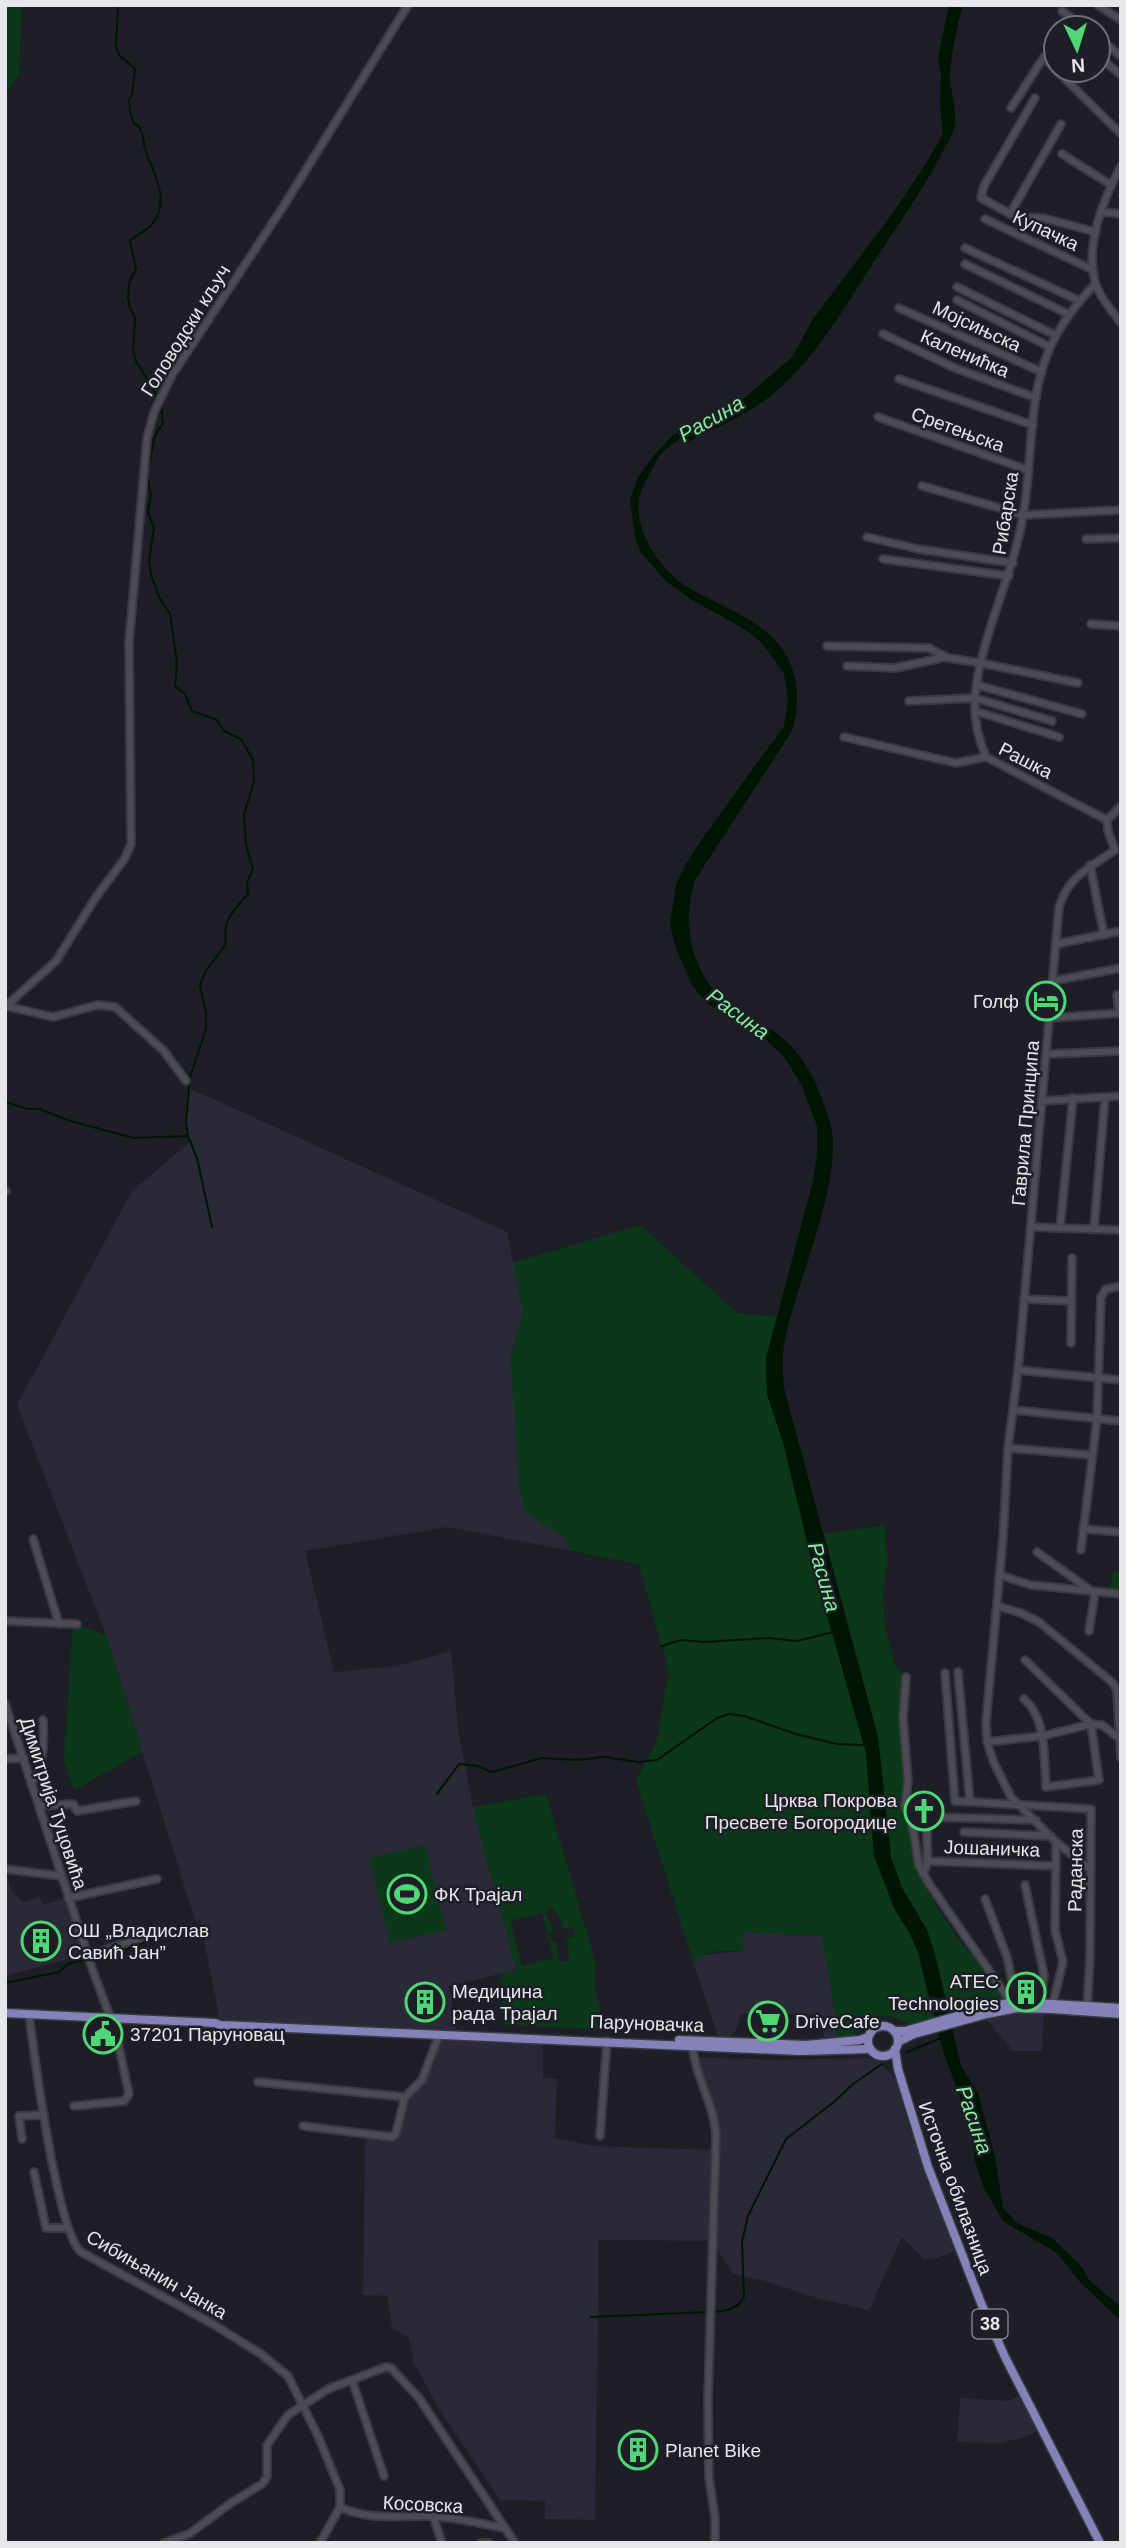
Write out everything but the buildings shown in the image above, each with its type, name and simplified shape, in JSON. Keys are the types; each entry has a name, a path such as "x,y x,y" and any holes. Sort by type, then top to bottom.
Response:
{"main road":[{"path":"870,2049 868,2037 872,2030 881,2026 895,2031 913,2032 980,2012 1041,2002 1121,2014"},
{"path":"1013,2006 1121,2008"},
{"name":"Паруновачка","path":"5,2013 692,2043 811,2051 859,2047 870,2049"},
{"name":"Паруновачка","path":"229,2023 439,2035 692,2043 806,2045 868,2037"},
{"name":"38","path":"895,2031 897,2046"},
{"path":"884,2056 913,2032"},
{"name":"Источна обилазница","path":"897,2046 898,2069 944,2212 1005,2357 1100,2543"},
{"name":"38","path":"870,2049 884,2056"},
{"name":"Источна обилазница","path":"884,2056 898,2069"}],"street":[{"name":"Головодски кључ","path":"6,1007 56,961 109,878 125,858 131,844 129,642 147,438 153,412 163,391 283,208 408,5"},
{"path":"1098,5 1121,20"},
{"path":"1062,11 1066,14"},
{"path":"1011,108 1042,60"},
{"path":"1070,84 1121,134"},
{"path":"1035,98 981,195 983,200 1021,218 1043,218 1096,232"},
{"path":"1010,214 1061,124"},
{"path":"1062,154 1111,184"},
{"path":"1121,166 1111,184 1093,249 1095,284 1121,323"},
{"path":"1103,212 1121,214"},
{"name":"Купачка","path":"985,219 1093,270"},
{"path":"965,248 1080,301"},
{"path":"965,264 1068,314"},
{"name":"Рибарска","path":"986,757 978,738 975,698 981,663 1013,563 1024,515 1036,398 1055,335 1068,314 1095,284"},
{"path":"957,287 1055,335"},
{"path":"957,300 1051,347"},
{"name":"Мојсињска","path":"899,308 1042,372"},
{"name":"Каленићка","path":"883,334 955,369 1036,398"},
{"path":"899,379 1033,425"},
{"name":"Сретењска","path":"878,417 1028,470"},
{"path":"922,486 1024,515 1121,510"},
{"path":"867,537 929,551 1013,563"},
{"path":"1086,539 1121,538"},
{"path":"883,559 1009,576"},
{"path":"1091,624 1121,626"},
{"path":"827,646 929,648 946,657 1078,683"},
{"path":"847,666 895,668 946,657"},
{"path":"977,685 1082,714"},
{"path":"909,701 975,698 1052,721"},
{"path":"975,711 1059,737"},
{"name":"Рашка","path":"844,737 956,763 986,757 1107,820"},
{"path":"1118,851 1107,820 1121,806"},
{"name":"Гаврила Принципа","path":"1091,1870 1053,1839 1011,1797 988,1742 986,1722 1008,1448 1018,1370 1059,907 1062,896 1072,881 1090,865 1118,851"},
{"path":"1090,865 1104,935"},
{"path":"1056,944 1121,932"},
{"path":"1054,981 1121,968"},
{"path":"1051,1018 1120,1013 1117,995"},
{"path":"6,1007 53,1017 98,1005 115,1007 164,1051 186,1081"},
{"path":"1047,1054 1121,1051"},
{"path":"1042,1101 1121,1096"},
{"path":"1094,1229 1105,1097"},
{"path":"1060,1228 1073,1098"},
{"path":"1031,1227 1121,1230"},
{"path":"1071,1343 1072,1258"},
{"path":"1081,1550 1097,1419 1101,1297 1106,1289 1121,1286"},
{"path":"1024,1299 1071,1301"},
{"path":"1018,1370 1121,1380"},
{"path":"1014,1410 1121,1421"},
{"path":"1008,1448 1092,1455"},
{"path":"1083,1529 1121,1532"},
{"path":"33,1539 59,1624"},
{"path":"1037,1552 1093,1591"},
{"path":"999,1575 1031,1585 1121,1594"},
{"path":"1090,1631 1093,1591"},
{"path":"997,1606 1039,1622 1113,1683 1118,1695 1121,1758"},
{"path":"5,1620 77,1624"},
{"path":"1024,1699 1034,1710 1042,1736 1046,1787 1099,1780 1091,1724 1025,1660"},
{"path":"945,1673 954,1801 970,1802 958,1672"},
{"path":"906,1677 904,1718 908,1781 905,1805 923,1874 1013,2006"},
{"name":"Димитрија Туцовића","path":"5,1703 87,1955 111,2019"},
{"path":"31,1783 36,1777 40,1759 43,1720"},
{"path":"988,1742 1042,1736 1091,1724 1102,1725 1120,1738"},
{"path":"5,1759 24,1758"},
{"path":"39,1806 73,1804 77,1811 136,1801"},
{"name":"Раданска","path":"970,1802 1090,1808 1087,2008"},
{"path":"923,1874 927,1861 930,1817 1036,1820"},
{"path":"964,1832 1053,1839 1056,1940 1063,1962 1053,2003"},
{"name":"Јошаничка","path":"927,1861 1055,1866"},
{"path":"5,1869 61,1876"},
{"path":"68,1898 157,1879"},
{"path":"1025,1885 1044,1975 1041,2002"},
{"path":"985,1899 1007,1957 1013,2006"},
{"path":"87,1955 143,1937"},
{"name":"Сибињанин Јанка","path":"29,2014 44,2115 67,2228 74,2245 81,2252 211,2323 261,2354 288,2376 335,2476 340,2490 340,2507"},
{"path":"75,2106 124,2101 128,2098 111,2019"},
{"path":"303,2126 392,2137 396,2133 405,2097 422,2080 439,2035"},
{"path":"600,2136 607,2041"},
{"name":"Паруновачка","path":"692,2043 715,2116 713,2306 708,2400 715,2543"},
{"path":"258,2082 405,2097"},
{"path":"22,2139 19,2116 44,2115"},
{"path":"34,2172 46,2228 67,2228"},
{"path":"164,2543 189,2533 262,2484 267,2477 267,2445 288,2415 303,2403 328,2389 386,2367 399,2375 419,2398 515,2543"},
{"path":"352,2380 384,2476"},
{"path":"320,2543 340,2507"},
{"name":"Косовска","path":"340,2507 353,2514 366,2516 433,2516 505,2528"},
{"path":"433,2516 442,2543"},
{"path":"481,2543 489,2543"}],"shaded area":[{"path":"189,1088 507,1232 523,1312 511,1357 525,1511 565,1538 571,1551 448,1527 305,1551 334,1672 397,1666 451,1651 459,1735 473,1807 516,1970 449,1986 457,2030 220,2021 200,1919 195,1920 106,1635 17,1405 132,1191 190,1142 186,1123"},
{"path":"5,1869 12,1892 23,1902 40,1897 43,1905 68,1898 87,1954 5,1976"},
{"path":"743,1932 822,1936 837,2039 825,2040 822,2015 754,2013 741,2014 737,2029 726,2041 720,2042 694,1964 697,1958 704,1955 742,1951"},
{"path":"1015,2012 1044,2012 1042,2051 1013,2051 985,2018"},
{"path":"436,2034 543,2038 543,2078 557,2079 555,2138 595,2146 714,2150 711,2120 690,2057 777,2060 867,2058 879,2061 897,2081 908,2123 955,2251 937,2258 924,2259 902,2237 869,2310 733,2274 712,2241 599,2240 595,2520 545,2519 545,2501 500,2500 437,2406 414,2363 409,2338 392,2328 387,2296 363,2295 365,2140 391,2136 400,2097 410,2095"},
{"path":"1020,2394 1038,2431 1000,2443 957,2442 960,2398 1010,2401"}],"green space":[{"path":"5,5 22,5 19,75 5,95"},
{"path":"640,1225 737,1313 777,1317 766,1358 767,1394 783,1442 811,1558 866,1753 874,1856 895,1910 918,1952 933,2018 911,2024 886,2015 872,2018 859,2032 837,2039 822,1936 743,1932 743,1951 709,1953 694,1964 636,1780 657,1741 669,1672 639,1564 571,1551 565,1538 525,1511 519,1489 511,1357 523,1312 513,1263"},
{"path":"885,1525 885,1626 896,1668 902,1673 899,1707 905,1780 902,1803 904,1818 910,1831 915,1870 940,1912 1003,1999 949,2013 939,1968 917,1912 902,1888 891,1857 878,1737 824,1534"},
{"path":"1113,1571 1121,1572 1121,1592 1108,1590"},
{"path":"73,1624 106,1635 142,1752 74,1790 64,1761"},
{"path":"546,1794 595,1961 594,1983 604,2029 503,2025 500,1974 516,1970 473,1807","holes":["553,1907 563,1929 573,1927 575,1936 565,1939 568,1942 569,1961 558,1962 557,1941 552,1942 549,1932 554,1930 544,1912","542,1913 554,1958 522,1966 510,1921"]},
{"name":"ФК Трајал","path":"425,1845 446,1930 390,1943 369,1858"}],"water":[{"name":"Расина","path":"949,5 962,5 950,69 955,125 922,188 808,359 772,395 748,411 683,444 681,438 665,450 642,489 638,510 644,535 666,568 684,585 741,615 772,637 788,658 796,681 797,706 792,731 695,880 689,911 692,943 702,973 722,999 780,1036 799,1055 815,1083 831,1129 831,1173 820,1222 789,1321 784,1345 784,1388 878,1737 891,1857 902,1888 927,1930 934,1951 961,2066 978,2093 995,2157 1003,2208 1017,2223 1052,2238 1082,2267 1089,2280 1121,2307 1121,2321 1080,2282 1057,2253 1003,2221 983,2186 975,2161 971,2126 943,2051 918,1952 895,1910 874,1856 866,1753 811,1558 783,1442 767,1394 766,1358 813,1181 817,1155 817,1126 802,1086 785,1058 762,1036 708,1004 693,987 675,946 670,924 676,885 686,864 784,726 788,700 784,674 762,643 743,628 692,600 667,582 641,552 635,537 630,500 638,477 673,435 738,404 792,357 813,319 895,210 925,165 943,134 938,58"}],"waterway":[{"path":"118,5 116,47 119,55 135,69 129,100 130,112 134,123 142,132 161,197 158,215 152,224 130,241 136,269 129,283 128,297 135,318 133,351 136,361 158,397"},
{"path":"161,405 163,424 154,439 147,475 151,495 148,512 154,528 149,561 159,597 170,614 177,662 175,686 185,694 192,711 217,720 224,731 241,739 253,760 254,781 244,815 246,845 253,869 247,882 248,894 227,922 226,944 205,972 200,986 206,1013 206,1029 190,1077 186,1123 197,1158 212,1227"},
{"path":"5,1102 28,1109 40,1109 70,1121 134,1138 187,1136"},
{"path":"662,1646 681,1640 704,1642 769,1638 797,1641 833,1632"},
{"path":"437,1794 459,1764 478,1766 492,1772 542,1758 576,1760 605,1757 638,1762 657,1760 717,1718 729,1714 837,1744 863,1745"},
{"path":"102,1955 133,1947 181,1926"},
{"path":"5,1983 59,1972 68,1964 87,1959"},
{"path":"907,2052 941,2038"},
{"path":"714,2312 732,2309 744,2297 742,2242 748,2216 786,2139 882,2064"},
{"path":"591,2317 709,2312"}],"place":[{"name":"Голф","path":"1046,1001"},
{"name":"Црква Покрова Пресвете Богородице","path":"924,1811"},
{"name":"ФК Трајал","path":"407,1894"},
{"name":"ОШ „Владислав Савић Јан”","path":"41,1941"},
{"name":"ATEC Technologies","path":"1026,1992"},
{"name":"Медицина рада Трајал","path":"425,2002"},
{"name":"DriveCafe","path":"768,2021"},
{"name":"37201 Паруновац","path":"103,2034"},
{"name":"Planet Bike","path":"638,2450"}]}
